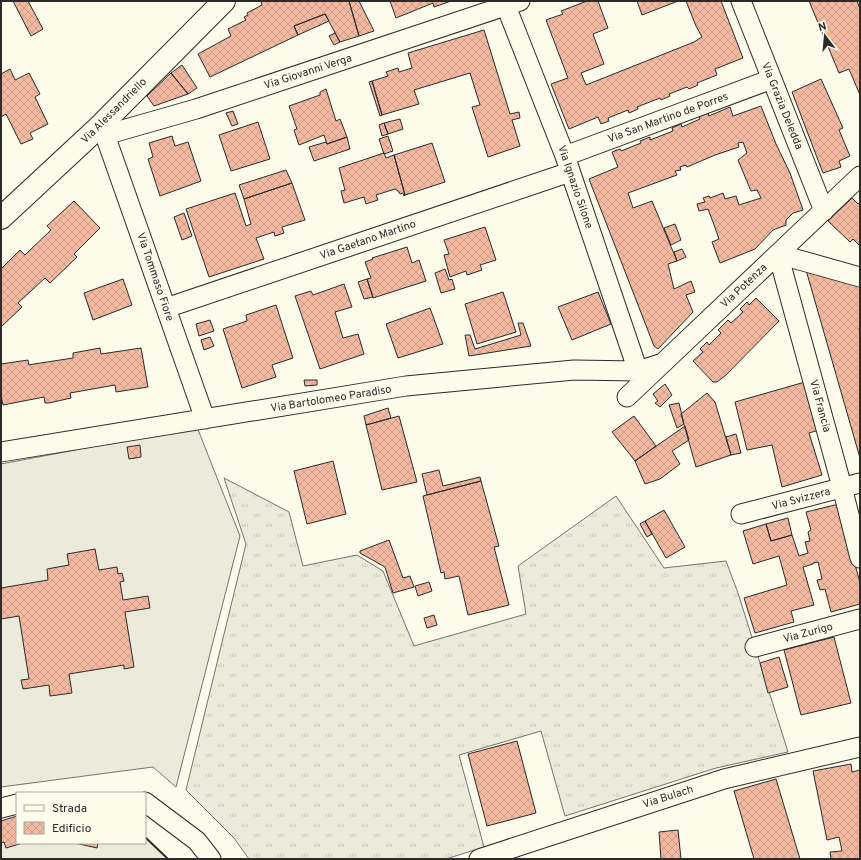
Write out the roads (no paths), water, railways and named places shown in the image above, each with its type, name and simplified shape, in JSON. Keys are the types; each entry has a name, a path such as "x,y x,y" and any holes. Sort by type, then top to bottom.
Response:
{"street":[{"name":"Via Alessandriello","path":"1,218 103,131 224,1"},
{"name":"Via Grazia Deledda","path":"741,1 824,211"},
{"name":"Via Giovanni Verga","path":"103,131 196,109 513,3"},
{"name":"Via Ignazio Silone","path":"513,3 638,371"},
{"name":"Via San Martino de Porres","path":"567,164 772,79"},
{"name":"Via Tommaso Fiore","path":"103,131 205,419"},
{"name":"Via Gaetano Martino","path":"166,308 567,164"},
{"name":"Via Potenza","path":"627,397 860,176"},
{"path":"778,254 860,276"},
{"name":"Via Francia","path":"778,254 851,485 860,558"},
{"name":"Via Bartolomeo Paradiso","path":"1,452 406,386 574,370 638,371 663,363"},
{"name":"Via Svizzera","path":"741,514 851,485"},
{"name":"Via Zurigo","path":"755,647 859,625"},
{"name":"Via Bulach","path":"479,859 724,779 860,747"},
{"path":"146,803 197,841 211,859"},
{"path":"1,808 16,804"}]}
